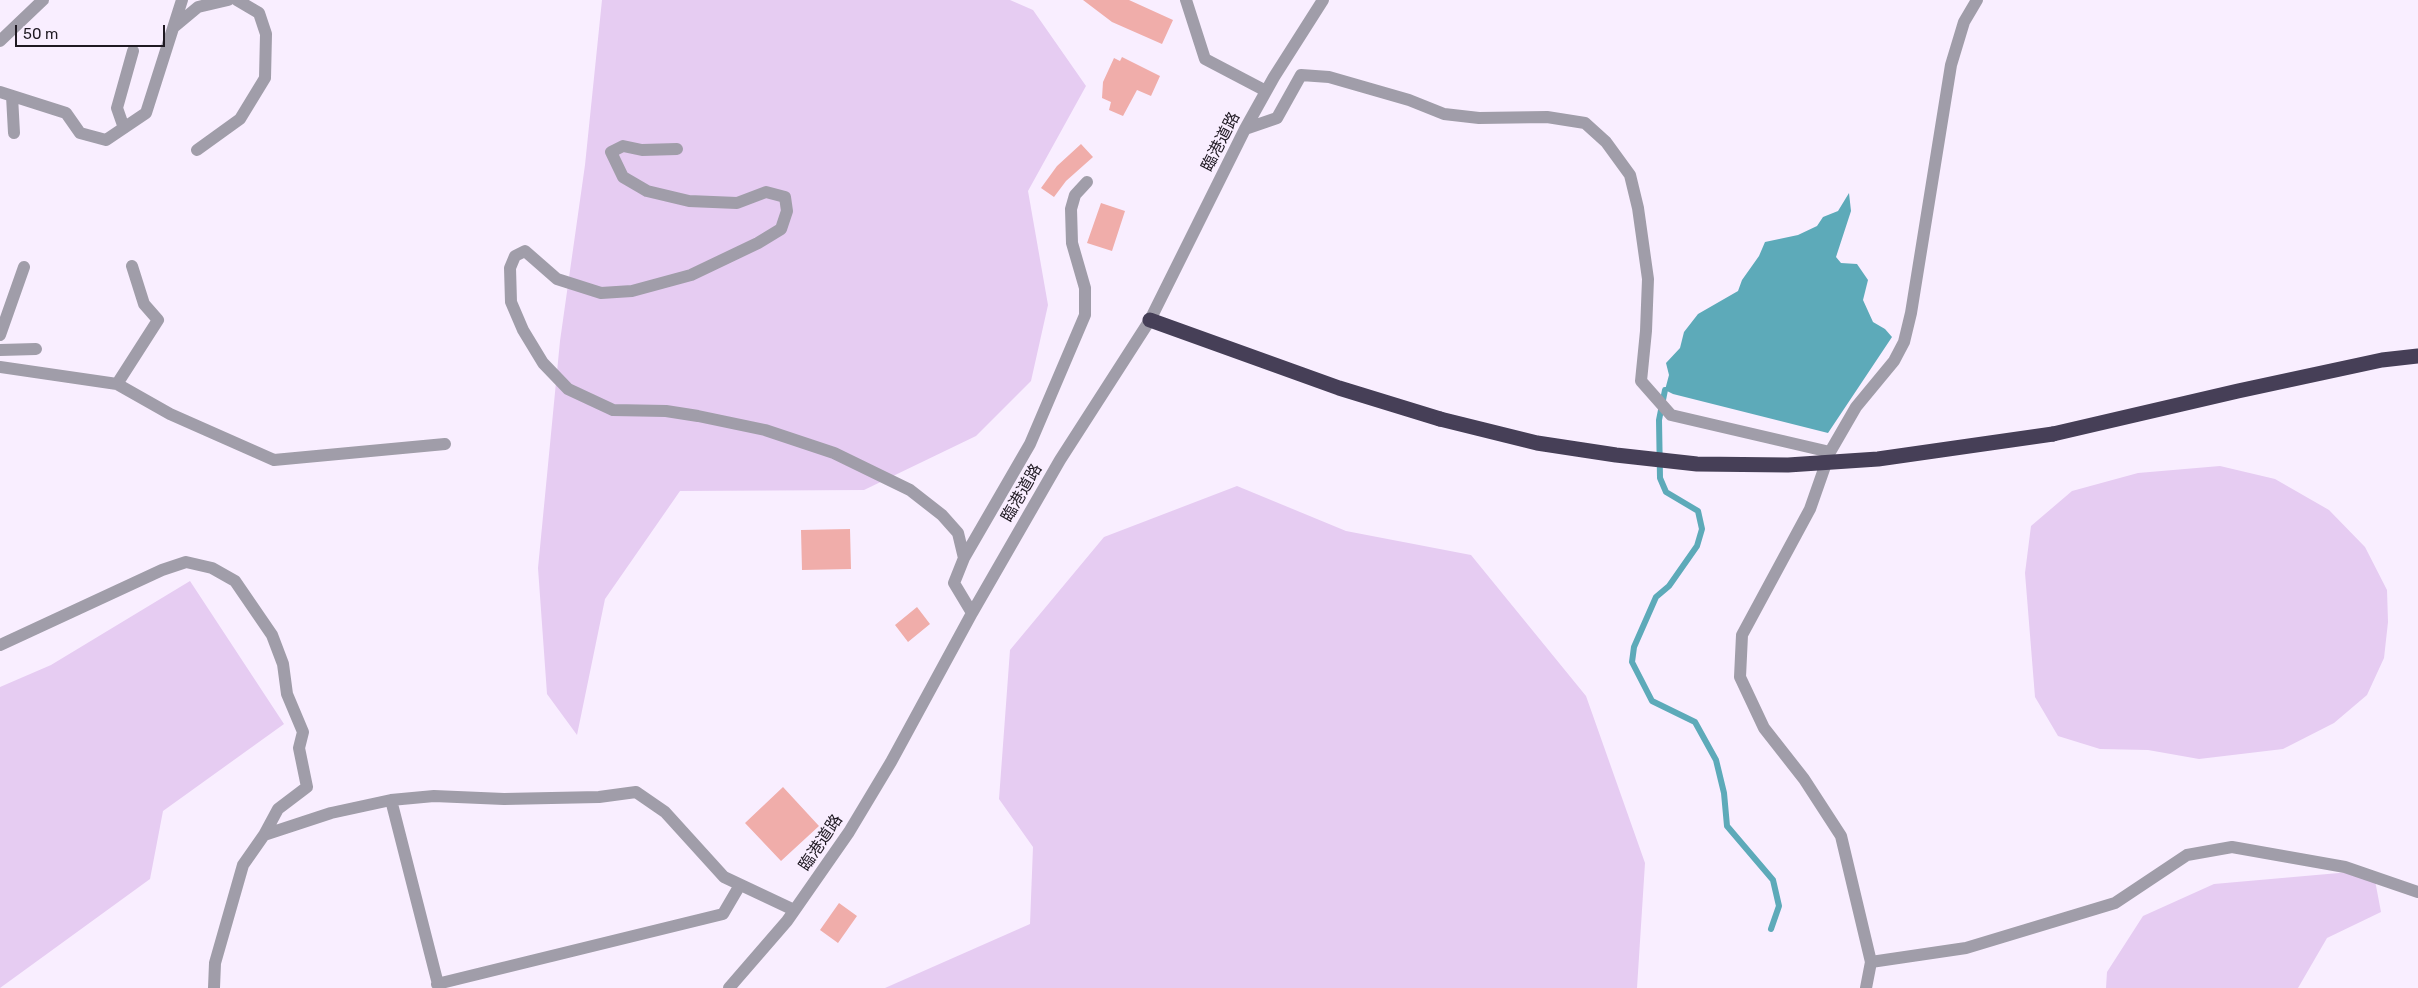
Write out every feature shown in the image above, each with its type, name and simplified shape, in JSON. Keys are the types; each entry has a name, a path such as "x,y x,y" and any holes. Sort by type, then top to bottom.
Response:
{"highway":[{"path":"1150,320 1339,388 1440,419 1537,443 1616,456 1698,464 1788,465 1878,459 2053,434 2382,360 2418,356"}],"street":[{"path":"0,40 43,0"},
{"path":"14,133 6,94 66,113 80,133 106,140 146,113 182,0"},
{"path":"174,27 198,7 228,0"},
{"path":"197,150 240,119 265,78 266,34 259,13 237,0"},
{"path":"1186,0 1206,59 1266,91"},
{"name":"臨港道路","path":"728,988 794,910 849,832 891,762 972,613 1060,460 1150,320 1245,129 1266,91 1323,0"},
{"path":"1866,988 1871,962 1841,836 1804,779 1764,728 1740,677 1742,635 1810,509 1830,452 1856,407 1894,361 1904,342 1951,65 1964,22 1977,0"},
{"path":"124,128 118,108 134,51"},
{"path":"1245,129 1277,118 1301,75 1329,77 1409,100 1444,114 1479,118 1548,117 1585,123 1606,142 1630,175 1638,208 1648,279 1646,331 1641,381 1671,415 1830,452"},
{"path":"677,150 642,150 624,146 611,152 623,176 647,191 689,201 737,203 766,192 785,197 788,211 782,229 758,243 691,275 632,291 601,293 557,278 525,251 515,256 510,268 511,302 523,330 543,363 568,389 613,410 666,411 698,416 765,430 834,453 910,490 942,516 958,534 964,558"},
{"path":"972,613 954,583 964,558 1030,444 1085,315 1085,288 1072,243 1071,209 1075,194 1087,182"},
{"path":"117,384 158,320 144,304 132,266"},
{"path":"0,336 24,268"},
{"path":"0,350 36,349"},
{"path":"0,367 117,384 170,414 274,460 445,444"},
{"path":"0,646 162,570 186,562 212,568 235,581 272,635 282,664 287,694 303,732 299,748 307,788 278,809 264,835 243,865 215,963 214,988"},
{"path":"264,835 331,813 391,800 434,796 504,800 600,797 636,792 665,812 724,877 794,910"},
{"path":"391,800 438,986 723,914 740,884"},
{"path":"1871,962 1966,948 2115,904 2187,855 2232,847 2345,866 2418,892"}],"shaded area":[{"path":"602,0 1010,0 1033,10 1086,86 1028,191 1048,305 1031,381 976,436 864,490 680,491 605,599 577,735 547,694 538,568 560,341 585,165"},
{"path":"2220,466 2275,479 2329,510 2365,547 2387,590 2388,622 2384,658 2367,695 2334,723 2283,749 2199,759 2148,750 2100,749 2058,736 2035,697 2025,573 2031,526 2072,491 2138,473"},
{"path":"1237,486 1346,531 1471,555 1586,696 1645,863 1637,988 885,988 1030,924 1033,847 999,799 1010,650 1104,537"},
{"path":"190,581 284,724 163,811 150,879 0,988 0,687 51,665"},
{"path":"2373,870 2381,912 2327,938 2298,988 2106,988 2107,972 2143,916 2214,884"}],"water":[{"path":"1849,193 1851,211 1836,257 1841,263 1857,264 1868,280 1863,300 1873,322 1885,329 1892,337 1828,433 1673,394 1665,390 1669,375 1666,363 1680,348 1684,332 1698,314 1738,291 1742,280 1759,256 1765,242 1798,235 1817,226 1823,217 1838,211"}],"building":[{"path":"1083,0 1129,0 1173,20 1162,44 1112,22"},
{"path":"1122,57 1160,76 1151,96 1137,90 1123,116 1109,110 1111,102 1102,98 1103,82 1114,58 1120,61"},
{"path":"1081,144 1093,157 1066,181 1054,197 1041,188 1057,166"},
{"path":"1101,203 1125,211 1112,251 1087,243"},
{"path":"850,529 851,569 802,570 801,530"},
{"path":"917,607 930,624 908,642 895,625"},
{"path":"783,787 819,826 781,861 745,823"},
{"path":"839,903 857,916 838,943 820,930"}],"waterway":[{"path":"1665,390 1659,420 1660,478 1666,492 1698,511 1702,529 1697,546 1669,586 1656,597 1634,647 1632,662 1652,701 1695,722 1716,760 1724,793 1727,826 1773,880 1779,906 1771,929"}]}
